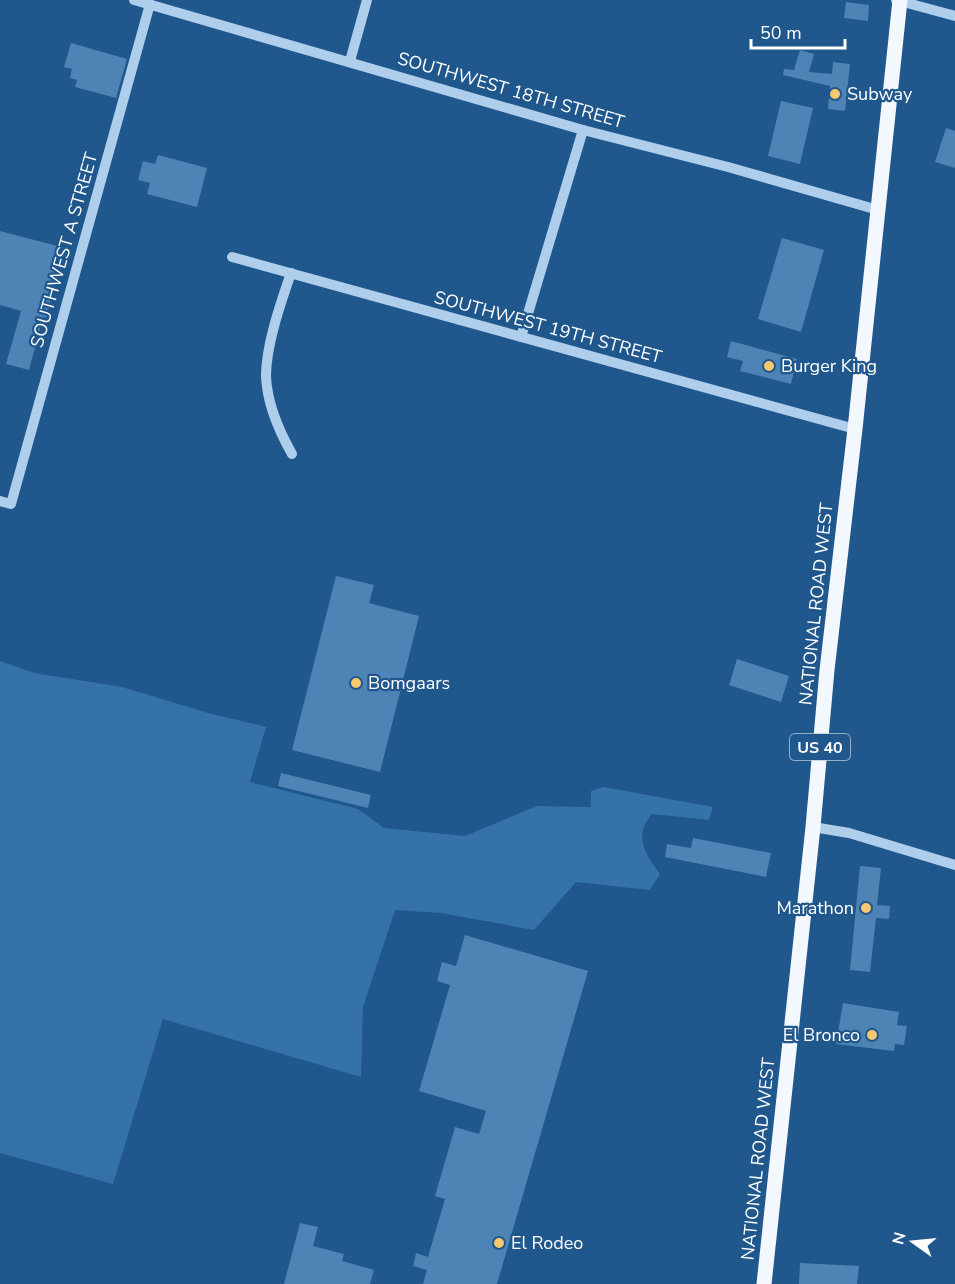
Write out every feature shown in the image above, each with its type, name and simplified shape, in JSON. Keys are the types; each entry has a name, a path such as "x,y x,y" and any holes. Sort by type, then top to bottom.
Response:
{"main road":[{"name":"NATIONAL ROAD WEST","path":"764,1284 899,0"}],"street":[{"name":"SOUTHWEST 18TH STREET","path":"134,0 162,4 583,130 728,167 878,210"},
{"path":"350,61 367,0"},
{"path":"899,0 955,16"},
{"name":"SOUTHWEST A STREET","path":"5,502 150,4"},
{"path":"521,337 583,130"},
{"name":"SOUTHWEST 19TH STREET","path":"232,257 855,429"},
{"path":"291,273 267,361 266,378 277,428 292,454"},
{"path":"813,827 849,833 955,866"}],"shaded area":[{"path":"0,661 34,673 122,687 208,713 266,727 250,782 358,809 384,828 465,836 537,806 591,807 591,791 604,787 713,807 709,820 652,814 646,822 642,838 646,852 660,874 650,890 576,882 534,930 441,913 395,910 363,1007 361,1077 163,1019 113,1184 0,1153"}],"building":[{"path":"846,2 869,5 868,21 844,18"},
{"path":"71,43 127,59 116,98 75,87 77,80 70,78 72,69 64,67"},
{"path":"800,50 814,54 809,72 832,74 833,62 850,64 845,111 828,109 830,86 783,75 784,69 794,70"},
{"path":"781,101 813,108 800,164 768,156"},
{"path":"946,128 955,131 955,168 935,162"},
{"path":"158,155 207,168 197,207 147,194 150,183 138,180 143,161 155,164"},
{"path":"0,231 65,248 29,370 6,364 21,311 0,305"},
{"path":"782,238 824,250 801,332 758,319"},
{"name":"Burger King","path":"731,341 797,359 791,384 740,371 743,361 727,357"},
{"name":"Bomgaars","path":"336,576 374,585 369,603 419,616 380,772 292,750"},
{"path":"737,659 789,676 781,702 729,685"},
{"path":"281,773 371,795 368,808 278,786"},
{"path":"693,838 771,853 766,877 665,857 667,844 691,848"},
{"path":"860,866 881,868 877,905 890,906 889,919 876,918 870,972 850,970"},
{"path":"465,935 588,971 497,1284 423,1284 427,1270 413,1266 416,1253 428,1257 445,1199 435,1196 455,1127 479,1134 486,1111 419,1091 450,985 437,981 442,962 456,966"},
{"name":"El Bronco","path":"843,1003 899,1012 897,1025 907,1026 904,1045 895,1044 894,1051 836,1044"},
{"path":"300,1223 318,1227 313,1246 344,1254 342,1261 374,1270 370,1284 284,1284"},
{"path":"800,1263 859,1266 857,1284 799,1284"}],"place":[{"name":"Subway","path":"835,94"},
{"name":"Burger King","path":"769,366"},
{"name":"Bomgaars","path":"356,683"},
{"name":"Marathon","path":"866,908"},
{"name":"El Bronco","path":"872,1035"},
{"name":"El Rodeo","path":"499,1243"}]}
